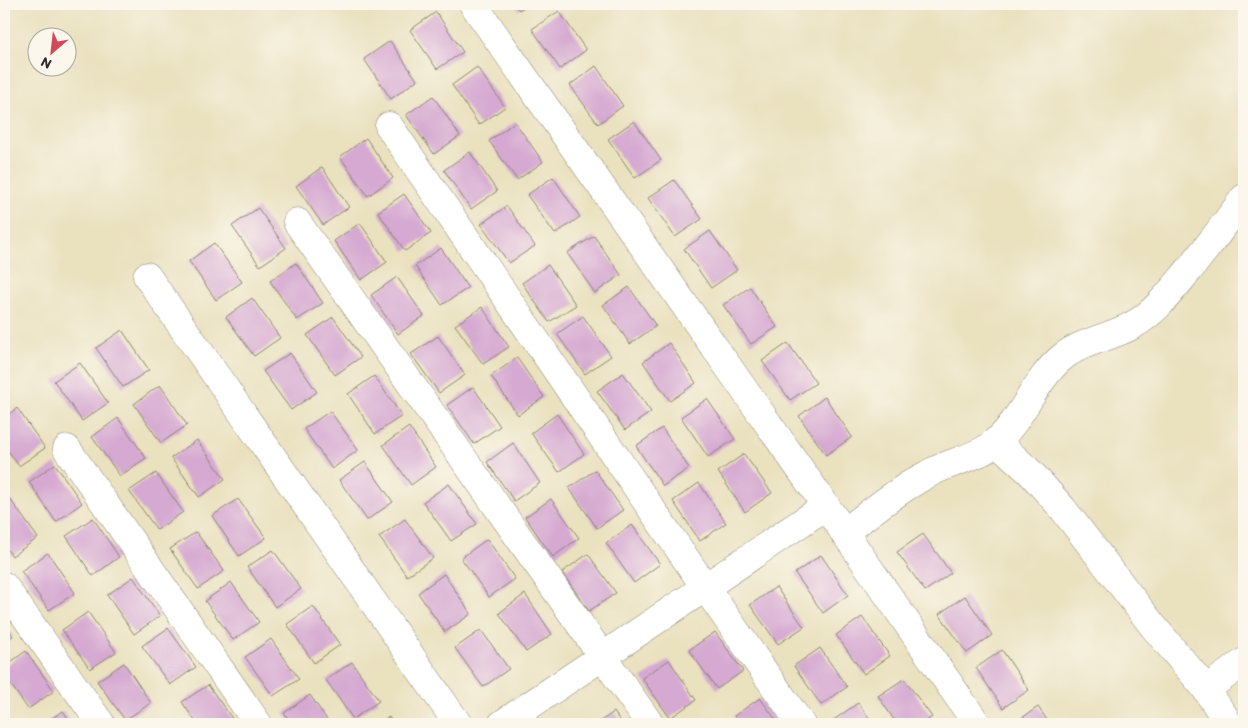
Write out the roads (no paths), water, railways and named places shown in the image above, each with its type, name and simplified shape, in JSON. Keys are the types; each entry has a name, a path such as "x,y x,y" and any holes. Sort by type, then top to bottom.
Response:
{"street":[{"path":"473,4 977,724"},
{"path":"389,126 801,724"},
{"path":"844,533 908,484 982,450 996,441 1058,361 1077,347 1133,325 1162,303 1212,242 1244,198"},
{"path":"297,222 650,724"},
{"path":"148,276 458,724"},
{"path":"996,441 1031,474 1063,509 1153,626 1206,689 1229,724"},
{"path":"67,449 258,724"},
{"path":"502,724 826,506"},
{"path":"4,586 101,724"},
{"path":"1206,689 1244,662"}]}
